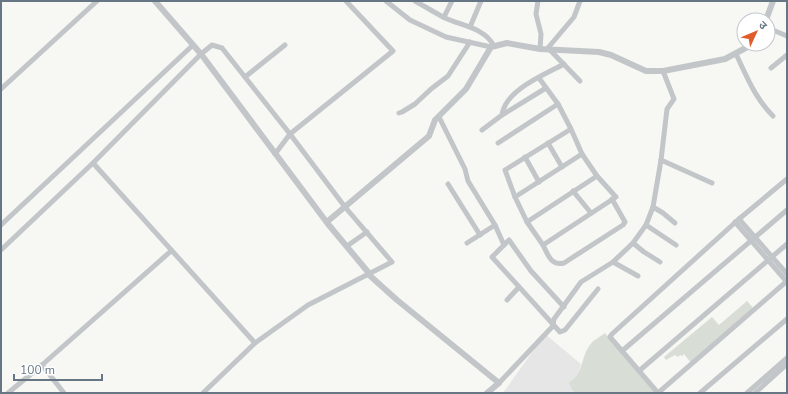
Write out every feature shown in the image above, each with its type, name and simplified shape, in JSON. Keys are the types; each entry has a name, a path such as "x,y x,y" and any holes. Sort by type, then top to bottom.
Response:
{"street":[{"path":"1,89 97,1"},
{"path":"156,1 201,54 275,154 368,272 368,274 397,300 499,383"},
{"path":"275,154 290,134 393,51 346,1"},
{"path":"386,1 410,20 446,37 492,47 507,43 545,49 599,52 611,55 646,71 663,71 725,59 739,52"},
{"path":"444,17 452,1"},
{"path":"470,27 481,1"},
{"path":"538,1 536,14 545,49 564,64 580,81"},
{"path":"545,49 574,17 580,1"},
{"path":"769,12 773,1"},
{"path":"328,222 429,136 435,120 466,89 492,47 490,39 483,32 444,17 418,2"},
{"path":"776,31 787,36"},
{"path":"399,113 415,104 448,76 470,42"},
{"path":"1,225 193,45"},
{"path":"1,250 93,163 201,54 212,45 222,48 345,207 392,262 308,305 255,343 203,393"},
{"path":"245,77 285,45"},
{"path":"736,54 753,92 773,116"},
{"path":"771,68 787,55"},
{"path":"502,115 503,109 515,91 564,64"},
{"path":"487,393 499,383 553,326 554,319 581,282 613,262 633,243 646,225 653,207 661,160 667,109 674,99 663,71"},
{"path":"539,78 558,104 571,128 582,154 597,176 616,197 542,245"},
{"path":"482,130 502,115 546,88"},
{"path":"498,143 558,104"},
{"path":"439,117 465,169 468,180 495,224 504,245"},
{"path":"571,128 504,170 527,222 553,263 558,265 564,263 623,225 625,222 624,218 612,199"},
{"path":"548,143 562,167"},
{"path":"515,197 582,154"},
{"path":"525,157 539,182"},
{"path":"661,160 712,183"},
{"path":"93,163 255,343"},
{"path":"527,222 597,176"},
{"path":"737,220 770,259 787,282 658,393 610,337 737,220 787,179"},
{"path":"448,184 480,235"},
{"path":"573,191 591,213"},
{"path":"653,207 663,212 676,223"},
{"path":"622,351 787,210"},
{"path":"467,243 495,224"},
{"path":"646,225 676,245"},
{"path":"347,246 367,232"},
{"path":"564,307 531,271 509,240 492,257 560,332 565,330 598,289"},
{"path":"633,243 660,262"},
{"path":"639,371 787,244"},
{"path":"8,393 42,365 171,251"},
{"path":"770,259 787,274"},
{"path":"613,262 638,276"},
{"path":"507,300 519,287"},
{"path":"700,393 787,319"},
{"path":"747,393 787,358"},
{"path":"755,393 787,364"},
{"path":"42,365 64,393"}],"shaded area":[{"path":"747,301 754,309 691,363 684,354 678,357 675,355 666,360 664,357 712,317 719,325"},
{"path":"605,333 656,393 575,393 572,390 569,382 577,375 591,343"},
{"path":"545,334 581,364 578,374 574,380 572,390 575,393 503,393"}]}
